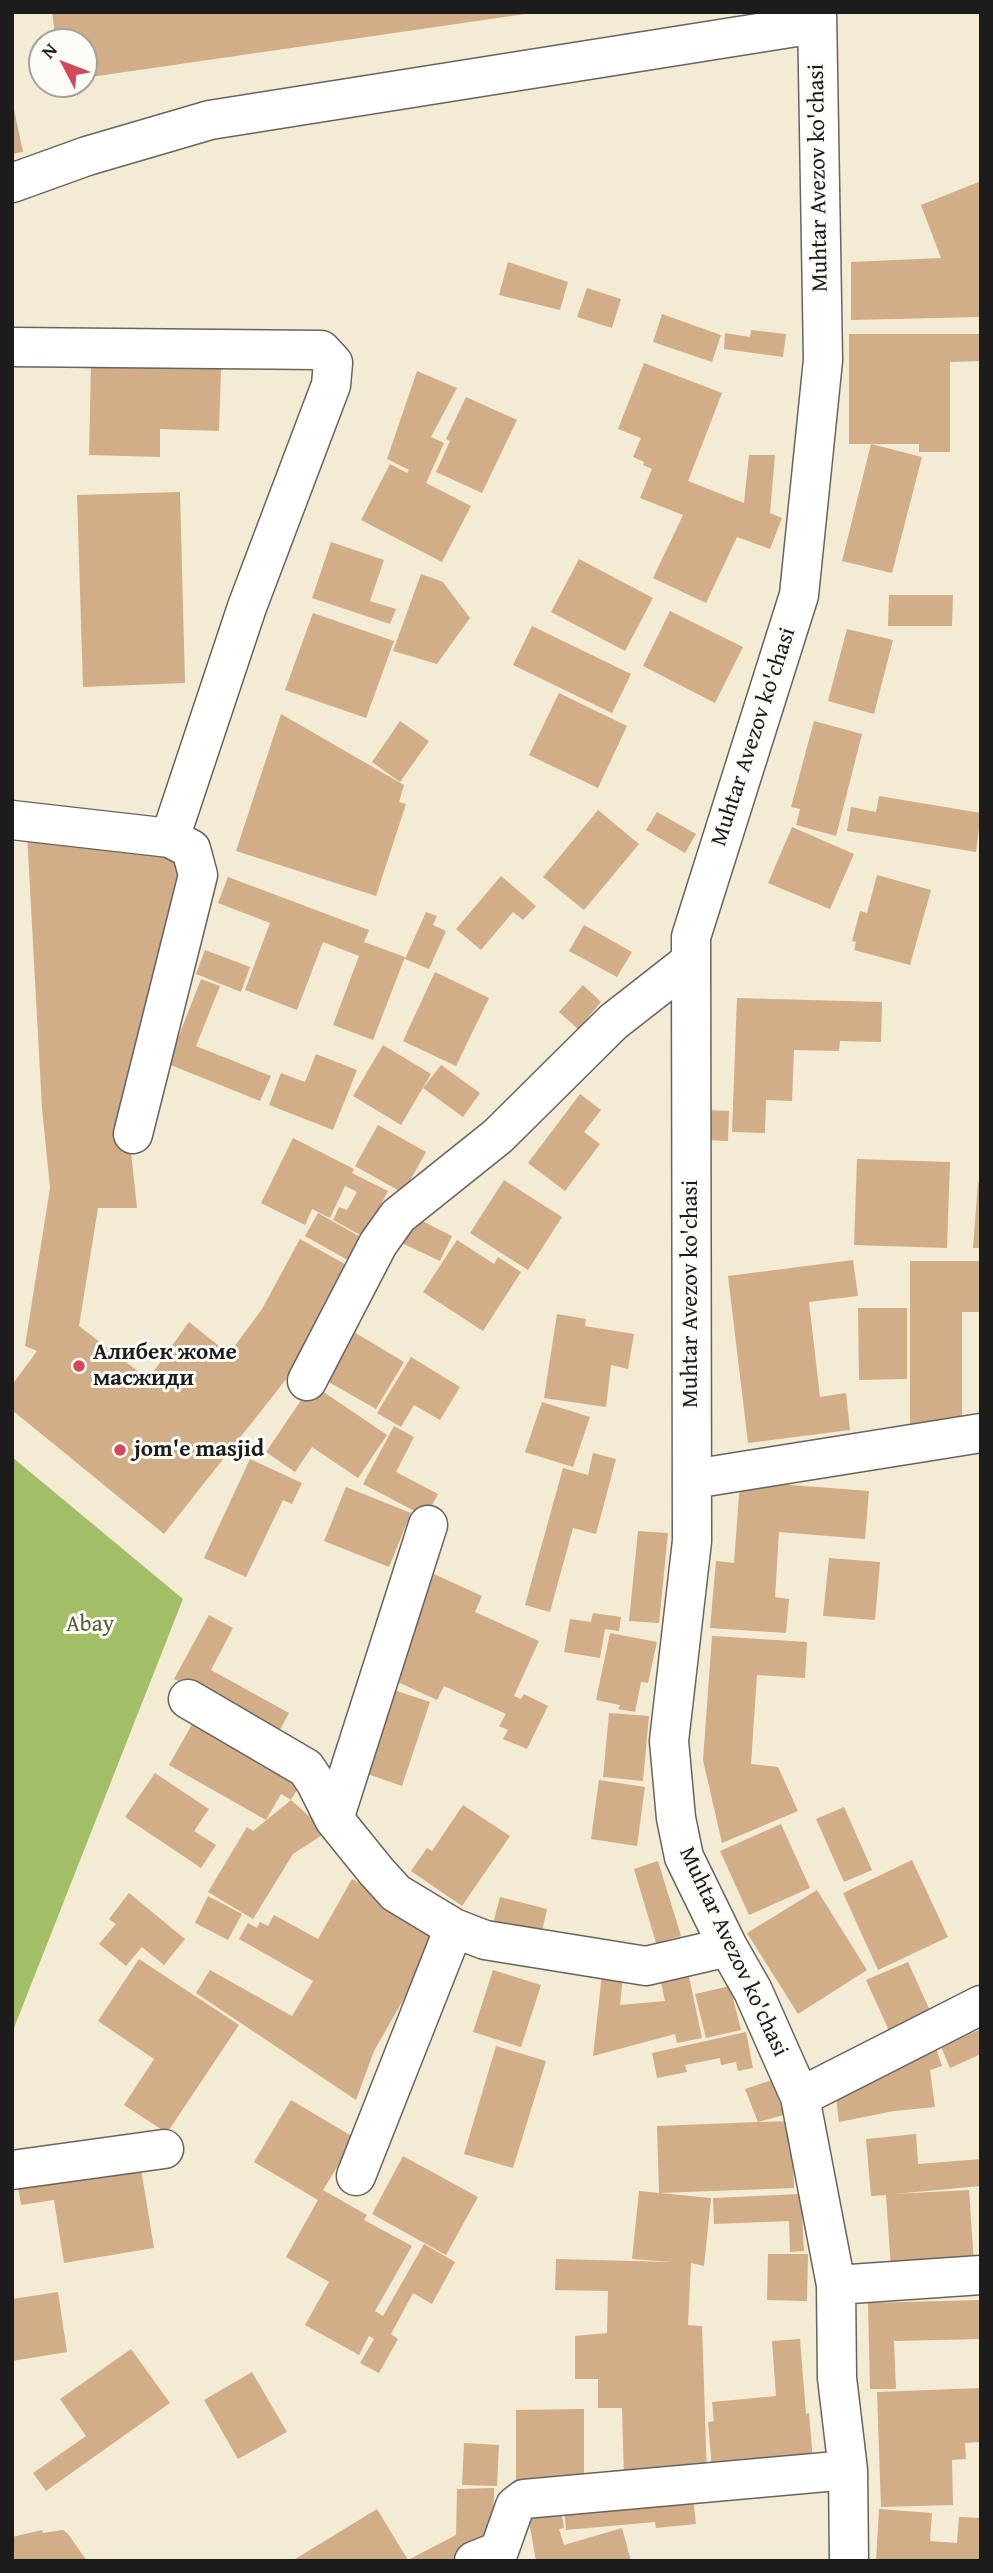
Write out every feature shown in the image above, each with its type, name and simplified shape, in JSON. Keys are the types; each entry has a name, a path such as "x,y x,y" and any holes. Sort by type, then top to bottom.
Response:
{"street":[{"path":"12,183 87,156 210,120 816,18"},
{"name":"Muhtar Avezov ko'chasi","path":"816,18 823,360 799,595 691,937 692,1541 669,1741 676,1818 684,1857 753,1991 800,2097 836,2285 837,2378 848,2470 849,2561"},
{"path":"12,347 321,350 333,363 331,385 247,607 170,838"},
{"path":"12,820 170,838 191,849 198,875 133,1134"},
{"path":"307,1381 378,1244 398,1216 498,1136 613,1022 691,961"},
{"path":"693,1479 981,1433"},
{"path":"334,1819 428,1525"},
{"path":"188,1699 306,1768 334,1819 396,1893 454,1928 485,1940 646,1966 728,1947"},
{"path":"356,2176 454,1928"},
{"path":"800,2097 981,2005"},
{"path":"12,2170 164,2149"},
{"path":"836,2285 981,2275"},
{"path":"474,2561 499,2551 515,2506 524,2499 848,2470"}],"green space":[{"name":"Abay","path":"12,1457 183,1599 12,2033"}],"building":[{"path":"52,12 525,12 98,76 98,28 54,28"},
{"path":"12,100 23,152 12,154"},
{"path":"981,181 981,317 851,320 851,262 941,258 921,205"},
{"path":"508,262 568,282 560,310 499,295"},
{"path":"587,288 621,299 612,328 577,317"},
{"path":"662,314 721,335 712,362 653,342"},
{"path":"751,330 786,334 783,357 724,349 725,333 750,337"},
{"path":"849,334 981,334 981,361 950,362 950,452 919,452 919,444 849,444"},
{"path":"644,363 722,393 688,481 744,503 749,455 775,455 770,513 782,518 770,549 737,537 706,603 653,578 683,515 640,498 652,469 633,457 641,438 618,429"},
{"path":"91,365 221,369 219,431 160,429 160,457 89,455"},
{"path":"417,371 457,388 431,437 444,443 426,483 471,506 442,562 361,520 390,464 407,473 409,470 387,459"},
{"path":"466,397 517,420 482,493 436,472 450,441 446,439"},
{"path":"871,444 922,457 892,573 842,561"},
{"path":"180,492 185,683 83,687 77,495"},
{"path":"331,542 384,560 370,601 396,609 390,624 312,598"},
{"path":"579,559 653,598 625,651 551,612"},
{"path":"421,574 443,582 470,618 437,664 393,651"},
{"path":"889,595 953,595 952,626 888,626"},
{"path":"670,611 743,647 715,703 643,666"},
{"path":"313,613 394,641 366,718 285,690"},
{"path":"532,626 631,674 612,713 513,665"},
{"path":"847,629 893,640 874,714 828,701"},
{"path":"559,693 627,726 598,788 529,755"},
{"path":"281,714 404,785 399,802 406,804 376,896 236,851"},
{"path":"400,721 429,741 400,782 372,762"},
{"path":"814,721 862,734 836,836 796,825 800,809 791,807"},
{"path":"879,796 981,813 976,852 847,831 851,807 876,812"},
{"path":"598,810 639,844 584,910 543,877"},
{"path":"657,812 696,834 685,853 646,830"},
{"path":"792,827 854,854 830,909 768,883"},
{"path":"27,834 183,857 126,1106 137,1208 98,1208 79,1326 148,1379 189,1322 229,1354 262,1309 300,1239 352,1268 317,1340 164,1534 12,1410 12,1385 37,1351 25,1346 50,1188 42,1108"},
{"path":"877,875 931,890 910,965 854,950 856,942 852,941 860,911 867,913"},
{"path":"501,876 536,906 523,920 513,912 481,950 456,929"},
{"path":"228,877 369,930 364,942 405,957 373,1040 333,1025 359,956 323,942 297,1010 245,990 270,923 218,903"},
{"path":"426,912 437,916 433,925 446,931 429,969 405,959"},
{"path":"584,925 632,952 617,977 569,951"},
{"path":"205,950 250,967 241,992 196,974"},
{"path":"435,972 489,998 456,1066 403,1041"},
{"path":"201,979 220,986 196,1046 271,1076 260,1101 168,1064"},
{"path":"583,985 601,1002 578,1029 559,1012"},
{"path":"737,998 882,1002 881,1042 840,1041 839,1051 794,1050 792,1101 766,1100 765,1133 732,1132"},
{"path":"383,1045 431,1074 401,1125 353,1096"},
{"path":"316,1054 357,1070 333,1130 269,1105 281,1073 305,1082"},
{"path":"441,1065 480,1093 463,1117 423,1088"},
{"path":"580,1094 601,1110 584,1132 600,1144 565,1191 528,1163"},
{"path":"707,1110 729,1111 728,1141 705,1140"},
{"path":"378,1125 426,1152 403,1193 355,1166"},
{"path":"293,1138 354,1169 352,1173 388,1191 364,1237 333,1220 339,1207 347,1210 357,1192 345,1186 330,1218 312,1209 305,1225 261,1203"},
{"path":"857,1159 950,1162 947,1248 854,1245"},
{"path":"504,1180 562,1217 528,1270 470,1233"},
{"path":"978,1183 981,1184 981,1248 973,1248"},
{"path":"404,1212 452,1236 440,1261 391,1238"},
{"path":"318,1213 366,1240 353,1263 305,1236"},
{"path":"457,1240 494,1264 498,1257 521,1272 483,1331 423,1292"},
{"path":"853,1260 858,1296 809,1302 820,1397 846,1393 850,1430 748,1443 728,1276"},
{"path":"910,1261 981,1261 981,1312 962,1312 962,1424 910,1424"},
{"path":"858,1308 907,1308 907,1379 859,1380"},
{"path":"557,1314 586,1319 585,1326 634,1334 628,1369 611,1365 606,1407 544,1398"},
{"path":"349,1329 404,1362 376,1409 320,1377"},
{"path":"411,1357 460,1387 440,1420 414,1405 401,1427 377,1413"},
{"path":"312,1384 387,1435 358,1478 312,1447 295,1472 266,1452"},
{"path":"542,1402 590,1417 573,1467 525,1452"},
{"path":"394,1426 414,1437 396,1472 438,1494 426,1517 363,1484"},
{"path":"593,1453 616,1459 596,1534 573,1528 550,1612 525,1605 563,1468 588,1475"},
{"path":"250,1459 302,1483 292,1504 283,1500 246,1577 204,1558"},
{"path":"740,1481 869,1491 865,1539 779,1532 775,1597 789,1599 786,1633 710,1628 716,1561 734,1563"},
{"path":"346,1487 411,1513 389,1567 324,1541"},
{"path":"638,1531 668,1533 659,1623 629,1621"},
{"path":"829,1558 880,1562 875,1620 823,1616"},
{"path":"434,1574 482,1596 475,1612 539,1641 514,1696 521,1699 524,1694 548,1706 527,1749 503,1739 508,1730 499,1726 506,1714 444,1686 437,1700 387,1677"},
{"path":"593,1613 621,1617 619,1631 605,1629 600,1658 564,1652 570,1619 591,1622"},
{"path":"209,1615 233,1628 211,1670 289,1713 277,1735 174,1679"},
{"path":"610,1633 657,1642 648,1683 641,1682 635,1712 618,1709 620,1705 596,1700"},
{"path":"712,1636 807,1642 805,1678 757,1675 751,1764 778,1767 798,1811 722,1843 703,1760"},
{"path":"391,1689 430,1702 402,1786 362,1772"},
{"path":"199,1712 306,1774 291,1800 281,1794 266,1820 169,1765"},
{"path":"609,1713 649,1716 643,1781 603,1777"},
{"path":"155,1773 209,1809 194,1831 216,1845 201,1868 125,1817"},
{"path":"599,1780 645,1787 637,1846 591,1839"},
{"path":"291,1800 327,1832 293,1854 253,1919 208,1892 247,1827 253,1831"},
{"path":"463,1805 510,1836 462,1906 411,1871 427,1848 432,1851"},
{"path":"844,1807 872,1870 844,1882 816,1819"},
{"path":"781,1824 810,1888 749,1915 720,1851"},
{"path":"912,1860 948,1937 878,1970 843,1893"},
{"path":"658,1861 681,1936 656,1943 634,1869"},
{"path":"352,1879 443,1930 374,2051 356,2100 196,1993 210,1970 292,2016 313,1981 239,1939 248,1923 257,1928 260,1922 268,1926 274,1915 318,1939"},
{"path":"817,1890 867,1970 798,2014 747,1933"},
{"path":"129,1893 185,1939 164,1965 142,1947 126,1966 99,1944 116,1924 109,1919"},
{"path":"208,1896 242,1914 228,1940 195,1923"},
{"path":"500,1897 547,1909 541,1936 493,1924"},
{"path":"139,1959 239,2025 167,2133 124,2105 154,2059 98,2021"},
{"path":"908,1962 932,2015 890,2033 866,1980"},
{"path":"493,1970 541,1985 521,2047 473,2032"},
{"path":"688,1972 702,2038 677,2043 675,2034 593,2056 602,1974 623,1975 620,2005 665,2001 660,1978"},
{"path":"730,1986 741,2030 706,2038 695,1994"},
{"path":"981,2029 981,2054 950,2068 941,2047"},
{"path":"746,2032 753,2068 738,2071 736,2062 721,2065 720,2058 685,2065 687,2072 657,2078 652,2053"},
{"path":"934,2042 942,2066 930,2070 935,2107 894,2111 839,2122 835,2090"},
{"path":"496,2046 546,2061 513,2168 464,2154"},
{"path":"772,2080 784,2115 758,2122 745,2089"},
{"path":"291,2100 355,2138 323,2190 367,2215 364,2220 412,2246 375,2311 383,2316 424,2244 455,2262 432,2304 413,2293 391,2334 398,2339 379,2373 360,2363 374,2339 369,2336 359,2355 305,2325 329,2282 286,2257 318,2200 254,2162"},
{"path":"792,2121 794,2188 659,2193 657,2126"},
{"path":"916,2134 918,2164 981,2159 981,2186 894,2194 969,2190 974,2263 891,2269 886,2195 871,2196 866,2139"},
{"path":"403,2156 478,2197 446,2255 372,2214"},
{"path":"140,2163 154,2248 64,2263 54,2200 21,2205 16,2175"},
{"path":"639,2191 711,2198 704,2266 691,2263 688,2325 702,2326 707,2476 624,2479 622,2408 598,2408 598,2379 575,2379 575,2336 607,2333 608,2291 555,2290 556,2259 673,2262 632,2259"},
{"path":"801,2194 804,2251 790,2252 789,2221 714,2224 713,2198"},
{"path":"768,2254 808,2254 807,2301 767,2300"},
{"path":"58,2292 67,2352 12,2361 12,2299"},
{"path":"981,2300 981,2339 894,2341 896,2389 870,2389 868,2303"},
{"path":"800,2339 813,2461 712,2469 708,2422 714,2421 712,2402 776,2396 772,2341"},
{"path":"131,2349 170,2403 46,2491 33,2473 86,2436 60,2399"},
{"path":"252,2372 287,2432 238,2459 204,2400"},
{"path":"981,2388 981,2442 965,2443 966,2459 952,2460 953,2505 881,2507 877,2392"},
{"path":"584,2409 584,2486 516,2486 516,2410"},
{"path":"464,2443 499,2445 497,2486 462,2485"},
{"path":"494,2488 493,2550 468,2561 292,2561 377,2509 408,2560 456,2535 457,2489"},
{"path":"693,2496 696,2524 656,2528 655,2522 566,2530 564,2508"},
{"path":"560,2504 564,2528 559,2529 564,2545 622,2528 631,2561 536,2561 527,2510"},
{"path":"879,2509 932,2513 930,2541 957,2543 959,2517 981,2518 981,2561 876,2561"},
{"path":"42,2530 43,2533 63,2530 87,2561 12,2561 12,2537"}],"place":[{"name":"Алибек жоме масжиди","path":"79,1366"},
{"name":"jom'e masjid","path":"120,1450"}]}
